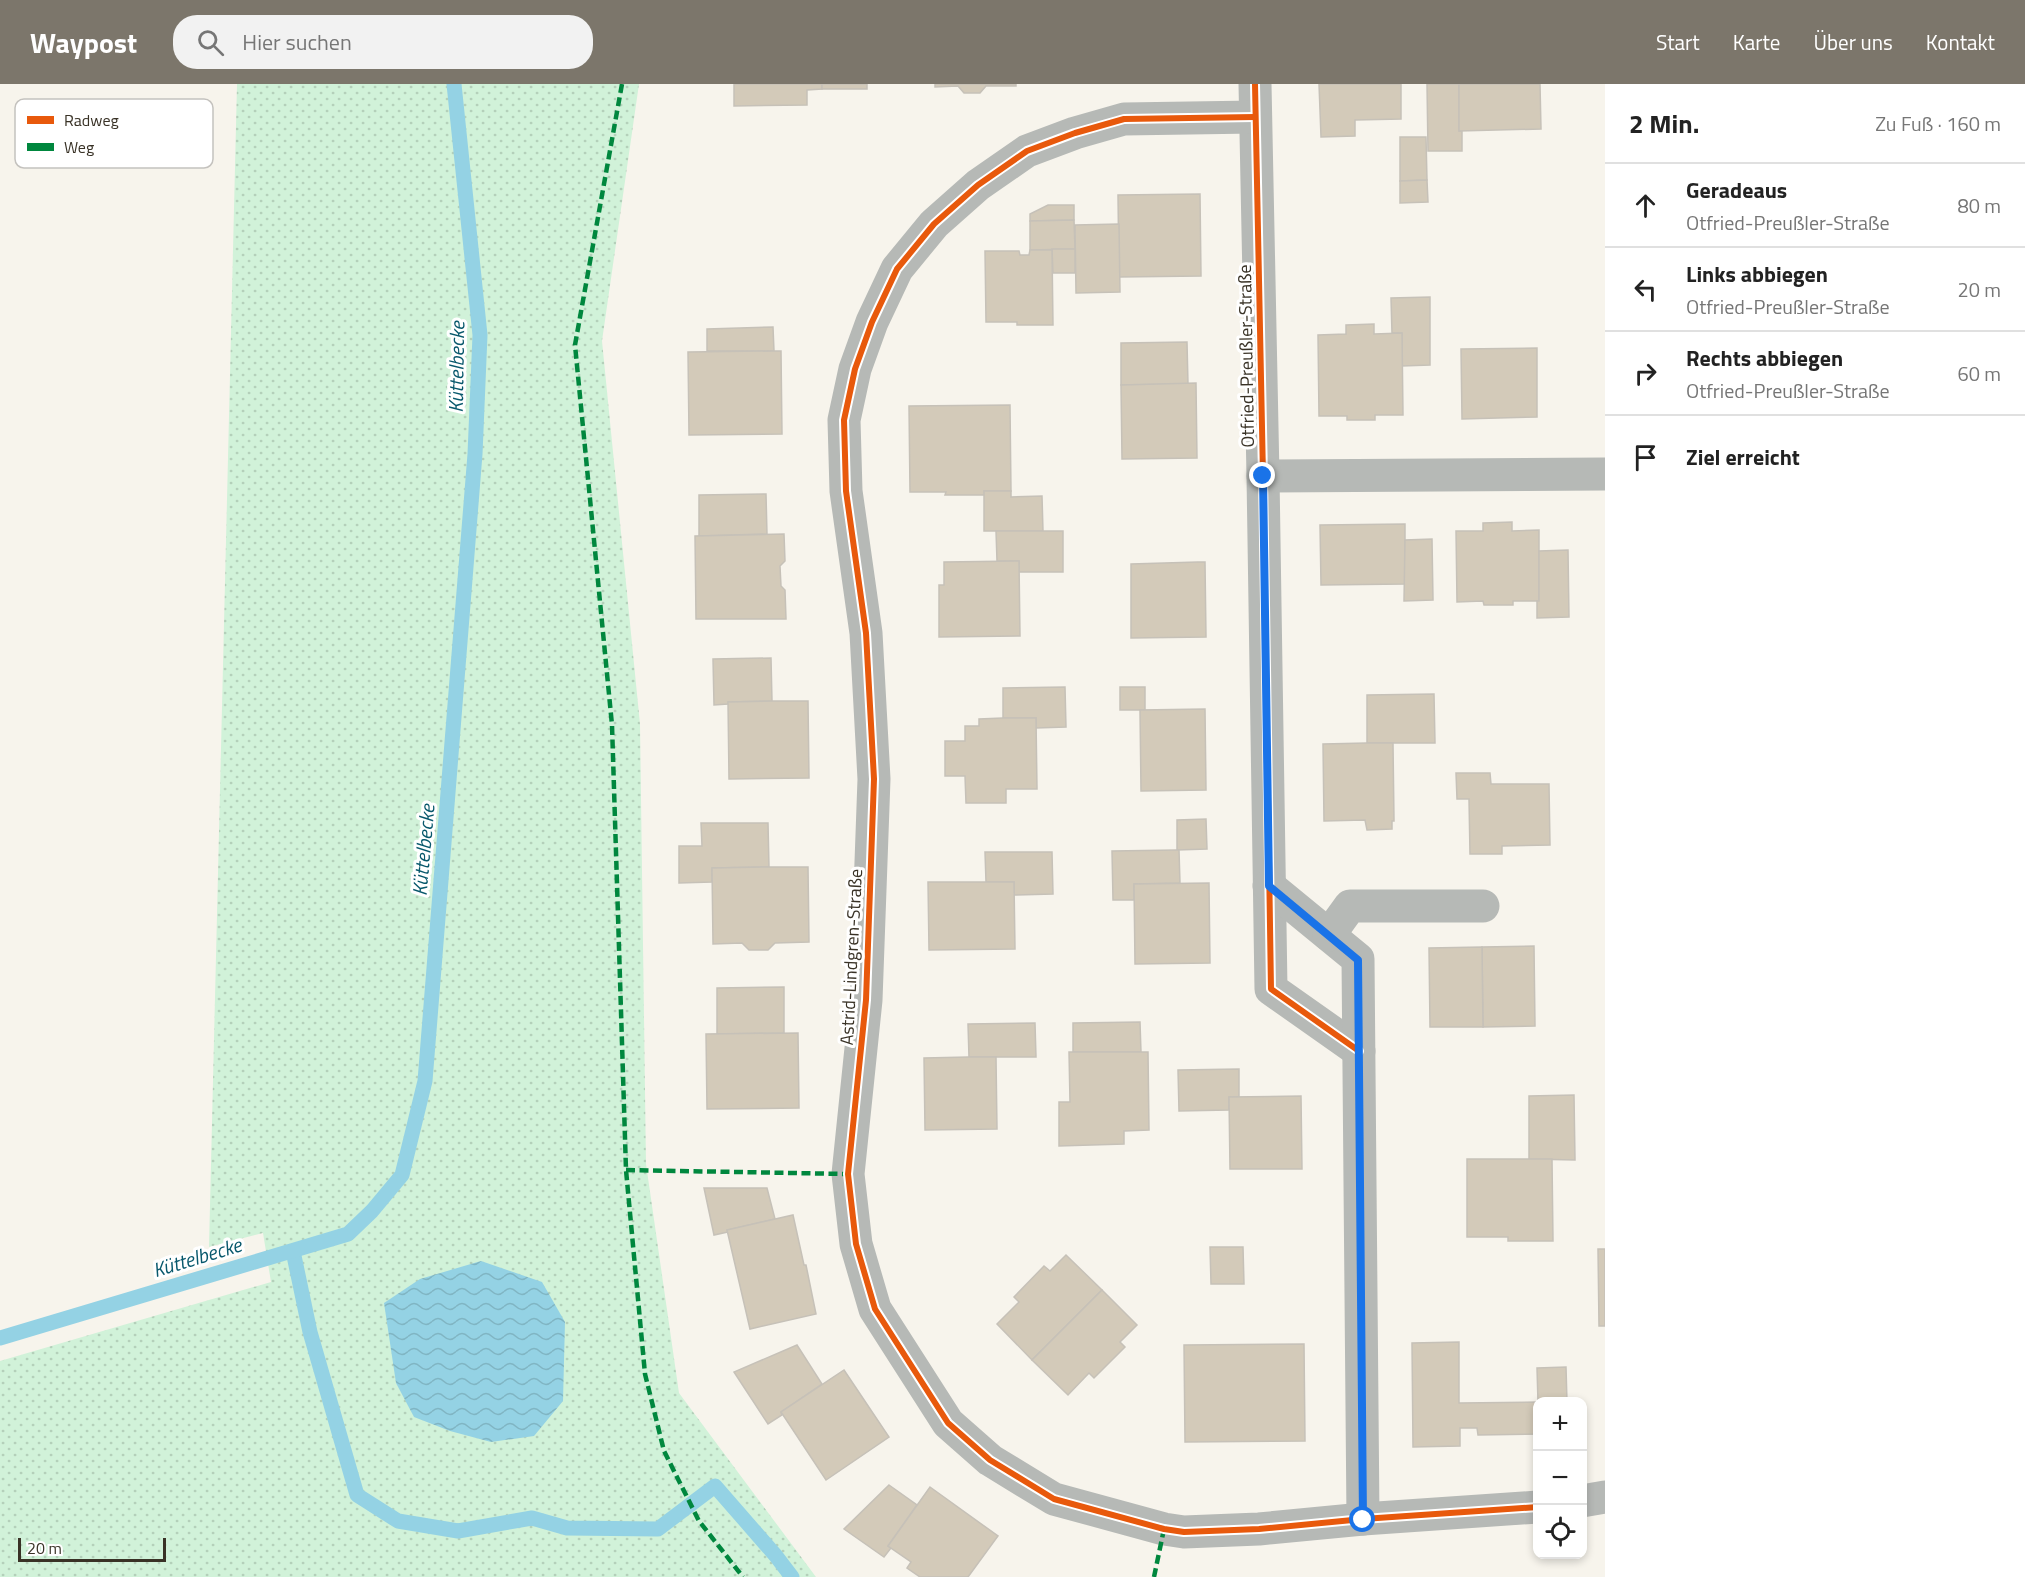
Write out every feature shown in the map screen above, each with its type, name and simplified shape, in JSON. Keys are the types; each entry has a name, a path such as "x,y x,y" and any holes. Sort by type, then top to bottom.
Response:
{"street":[{"name":"Otfried-Preußler-Straße","path":"1255,84 1271,988 1359,1051"},
{"name":"Astrid-Lindgren-Straße","path":"1255,117 1124,119 1075,133 1027,152 978,186 934,224 897,269 872,322 855,369 844,420 846,491 866,633 874,779 866,1000 848,1174 856,1244 875,1309 948,1423 990,1460 1054,1499 1184,1532 1259,1529 1533,1507"},
{"path":"1263,476 1605,474"},
{"path":"1269,886 1358,960 1363,1520"},
{"path":"1329,935 1350,906 1483,906"},
{"path":"1587,1500 1605,1497"}],"green space":[{"path":"237,84 639,84 602,341 640,724 646,1164 679,1393 816,1577 0,1577 0,1361 271,1282 263,1233 209,1247"}],"water":[{"path":"481,1261 542,1282 565,1322 563,1401 534,1436 491,1442 450,1431 414,1417 396,1383 384,1303 420,1279"}],"building":[{"path":"734,84 822,84 822,89 807,90 807,105 734,106"},
{"path":"822,84 867,84 867,89 822,89"},
{"path":"935,84 1016,84 1016,86 986,86 980,93 964,93 958,86 935,87"},
{"path":"1319,84 1401,84 1401,119 1355,120 1355,136 1321,137"},
{"path":"1427,84 1459,84 1459,131 1462,131 1462,151 1428,151"},
{"path":"1459,84 1540,84 1541,129 1459,131"},
{"path":"1400,137 1426,137 1427,180 1400,181"},
{"path":"1427,180 1428,202 1400,203 1400,181"},
{"path":"1200,194 1201,276 1119,277 1118,195"},
{"path":"1048,205 1074,205 1074,220 1030,221 1030,214"},
{"path":"1074,220 1075,249 1030,250 1030,221"},
{"path":"1119,224 1120,292 1076,293 1075,225"},
{"path":"1052,249 1075,249 1075,273 1053,273"},
{"path":"1030,250 1052,250 1053,325 986,322 985,251 1019,251 1020,255 1029,255"},
{"path":"1430,297 1430,365 1402,366 1402,333 1392,333 1391,298"},
{"path":"1374,324 1374,334 1402,333 1403,415 1375,415 1375,420 1347,420 1347,416 1319,416 1318,335 1346,334 1346,325"},
{"path":"773,327 774,351 707,351 707,329"},
{"path":"1187,342 1188,384 1121,385 1121,343"},
{"path":"1537,348 1537,417 1462,419 1461,349"},
{"path":"781,351 782,434 689,435 688,352"},
{"path":"1196,383 1197,458 1122,459 1121,385"},
{"path":"1010,405 1011,491 984,491 985,495 910,492 909,406"},
{"path":"984,491 1011,491 1011,497 1042,496 1043,531 984,531"},
{"path":"766,494 767,534 699,536 699,495"},
{"path":"1512,522 1512,531 1539,530 1539,601 1513,601 1513,605 1484,605 1483,601 1457,602 1456,531 1483,531 1483,523"},
{"path":"1405,524 1405,584 1321,585 1320,525"},
{"path":"996,531 1063,531 1063,572 1019,572 1019,561 997,561"},
{"path":"784,534 785,561 780,566 781,586 785,590 786,619 696,619 695,536"},
{"path":"1432,539 1433,600 1404,601 1405,540"},
{"path":"1568,550 1569,617 1537,618 1539,551"},
{"path":"1019,561 1020,636 939,637 939,585 944,585 944,562"},
{"path":"1205,562 1206,637 1131,638 1131,564"},
{"path":"771,658 772,701 728,702 728,704 714,705 713,659"},
{"path":"1065,687 1066,727 1036,728 1036,718 1003,718 1003,688"},
{"path":"1120,687 1145,687 1145,710 1120,710"},
{"path":"1434,694 1435,743 1367,743 1367,695"},
{"path":"808,701 809,778 729,779 728,702"},
{"path":"1205,709 1206,790 1141,791 1140,710"},
{"path":"1036,718 1037,789 1006,789 1006,803 966,803 965,776 945,776 945,741 965,741 965,726 979,726 979,719"},
{"path":"1393,743 1394,821 1392,821 1392,829 1367,830 1365,820 1324,821 1323,744"},
{"path":"1456,773 1490,773 1491,784 1549,784 1550,845 1502,846 1502,854 1470,854 1469,799 1457,799"},
{"path":"1206,819 1207,849 1177,850 1177,820"},
{"path":"701,823 768,823 769,867 712,868 712,882 679,883 679,846 702,846"},
{"path":"1179,850 1180,883 1134,884 1134,900 1113,900 1112,851"},
{"path":"985,852 1052,852 1053,894 1014,895 1014,882 986,882"},
{"path":"808,867 809,942 775,943 768,950 749,950 742,943 713,944 712,868"},
{"path":"928,882 1014,882 1015,949 929,950"},
{"path":"1209,883 1210,963 1135,964 1134,884"},
{"path":"1534,946 1535,1026 1483,1027 1482,947"},
{"path":"1482,947 1483,1027 1430,1027 1429,948"},
{"path":"784,987 784,1033 717,1034 717,988"},
{"path":"1140,1022 1141,1052 1073,1052 1073,1023"},
{"path":"1035,1023 1036,1057 969,1057 968,1024"},
{"path":"798,1033 799,1108 707,1109 706,1034"},
{"path":"1069,1052 1148,1052 1149,1130 1124,1131 1124,1144 1059,1146 1059,1102 1070,1102"},
{"path":"996,1057 997,1129 925,1130 924,1058"},
{"path":"1239,1069 1239,1097 1229,1097 1229,1110 1179,1111 1178,1070"},
{"path":"1574,1095 1575,1160 1529,1159 1529,1096"},
{"path":"1301,1096 1302,1169 1230,1169 1229,1097"},
{"path":"1467,1159 1552,1159 1553,1241 1508,1241 1508,1237 1467,1237"},
{"path":"704,1188 767,1188 775,1219 714,1235"},
{"path":"793,1215 816,1314 750,1329 727,1230"},
{"path":"1210,1247 1243,1247 1244,1284 1211,1284"},
{"path":"1598,1249 1605,1249 1605,1326 1599,1326"},
{"path":"1066,1255 1102,1290 1032,1360 997,1324 1019,1302 1014,1297 1044,1266 1050,1271"},
{"path":"1102,1290 1137,1325 1120,1342 1125,1347 1094,1378 1089,1373 1068,1395 1032,1360"},
{"path":"1459,1342 1459,1403 1533,1402 1533,1434 1478,1435 1477,1428 1460,1428 1460,1446 1413,1447 1412,1343"},
{"path":"1304,1344 1305,1441 1185,1442 1184,1345"},
{"path":"797,1345 822,1384 781,1412 782,1415 768,1424 734,1372"},
{"path":"1566,1367 1567,1397 1538,1397 1537,1368"},
{"path":"844,1370 889,1437 826,1480 781,1412"},
{"path":"889,1485 917,1505 888,1546 891,1548 884,1557 844,1529"},
{"path":"930,1487 998,1536 968,1577 920,1577 907,1568 911,1562 888,1546"}],"waterway":[{"name":"Küttelbecke","path":"0,1338 348,1234 372,1211 402,1175 425,1081 475,454 480,335 454,84"},
{"path":"293,1251 310,1332 357,1495 398,1521 458,1531 532,1518 567,1528 658,1529 715,1486 792,1577"}],"marked path":[{"path":"622,84 575,345 612,725 626,1170 645,1374 664,1451 699,1521 743,1577"},
{"path":"626,1170 848,1174"},
{"path":"1154,1577 1164,1529"}],"cycle path":[{"path":"1255,84 1271,989 1359,1051"},
{"path":"1255,117 1124,119 1075,133 1027,151 978,185 934,224 897,269 872,322 855,369 844,420 846,491 866,633 874,779 866,1000 848,1174 856,1244 875,1309 948,1423 990,1460 1054,1499 1164,1529 1184,1532 1259,1529 1533,1507"}],"route":[{"path":"1263,476 1269,886 1358,960 1363,1520"}]}
